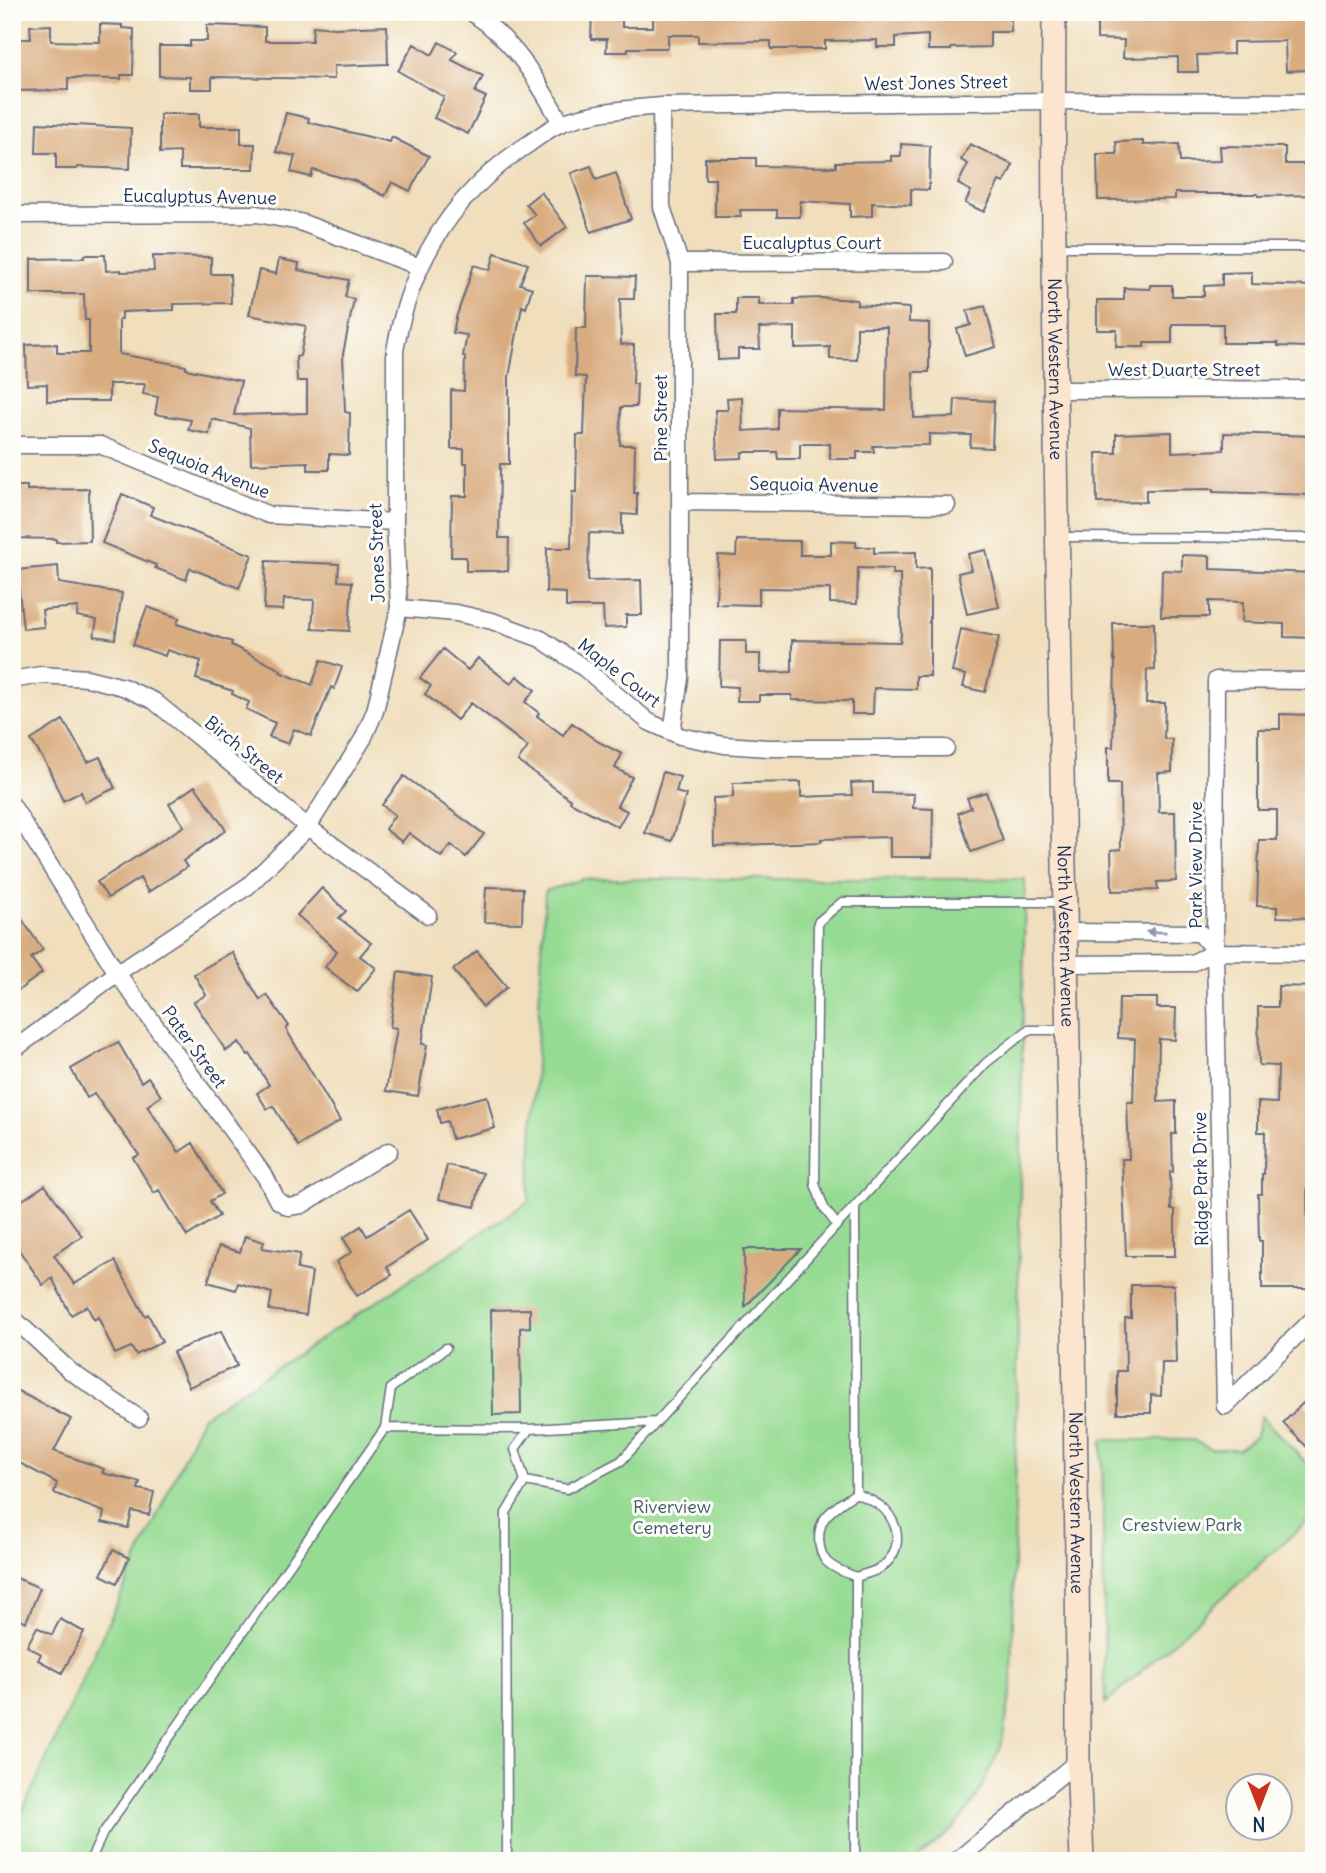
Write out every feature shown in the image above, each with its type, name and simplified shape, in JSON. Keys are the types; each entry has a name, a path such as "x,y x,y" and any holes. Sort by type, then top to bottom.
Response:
{"main road":[{"name":"North Western Avenue","path":"1054,12 1057,537 1078,1761 1082,1861"}],"street":[{"path":"471,12 497,31 523,59 561,123"},
{"name":"West Jones Street","path":"561,123 608,111 662,106 1054,101 1314,102"},
{"name":"Pine Street","path":"662,106 662,207 680,263 680,678 671,732"},
{"name":"Jones Street","path":"12,1051 117,973 248,886 308,827 363,739 375,711 399,608 395,522 395,351 400,324 420,267 453,210 500,162 561,123"},
{"name":"Eucalyptus Avenue","path":"12,215 279,216 420,267"},
{"name":"Eucalyptus Court","path":"680,263 944,262"},
{"name":"West Duarte Street","path":"1055,390 1314,389"},
{"name":"Sequoia Avenue","path":"12,445 100,445 269,515 395,522"},
{"name":"Sequoia Avenue","path":"681,502 947,505"},
{"name":"Maple Court","path":"399,608 456,613 492,621 541,639 584,668 649,722 671,732 724,745 757,747 946,748"},
{"name":"Birch Street","path":"12,680 41,675 87,678 123,687 154,701 308,827 428,915"},
{"name":"Park View Drive","path":"1314,681 1216,680 1215,951 1314,953"},
{"name":"Pater Street","path":"12,805 117,973 265,1178 277,1200 288,1207 302,1205 390,1151"},
{"path":"1065,932 1200,933 1215,951 1192,963 1066,964"},
{"name":"Ridge Park Drive","path":"1215,951 1225,1406 1314,1318"},
{"path":"12,1317 70,1371 139,1418"},
{"path":"956,1861 1078,1761"}],"lane":[{"path":"1054,247 1314,247"},
{"path":"1057,537 1314,538"},
{"path":"837,1225 824,1208 815,1184 818,922 842,902 1065,902"},
{"path":"524,1481 567,1489 621,1461 986,1063 1028,1030 1067,1030"},
{"path":"855,1206 856,1493"},
{"path":"90,1861 103,1833 385,1428 391,1388 446,1348"},
{"path":"385,1428 529,1429 657,1422"},
{"path":"507,1861 506,1513 524,1481 515,1449 529,1429"},
{"path":"856,1493 883,1508 897,1527 898,1541 894,1555 880,1568 856,1577 826,1561 819,1535 823,1520 856,1493"},
{"path":"855,1861 856,1577"}],"green space":[{"name":"Riverview Cemetery","path":"583,879 1025,879 1012,1688 1001,1747 976,1799 953,1829 914,1861 12,1861 12,1824 19,1819 202,1417 529,1201 545,891"},
{"name":"Crestview Park","path":"1261,1416 1314,1471 1314,1515 1105,1704 1102,1440 1193,1440 1210,1449 1238,1449 1256,1436"}],"building":[{"path":"592,12 622,12 622,27 653,27 653,12 1011,12 1011,32 990,32 990,47 951,50 928,50 928,35 896,37 896,47 877,47 877,40 825,41 825,49 771,49 771,41 698,42 698,35 668,35 668,48 628,48 628,52 606,52 607,39 591,39"},
{"path":"1097,12 1314,12 1314,58 1308,58 1309,70 1286,71 1285,41 1233,42 1233,54 1197,55 1198,72 1178,72 1178,57 1123,58 1124,40 1097,39"},
{"path":"100,24 122,25 122,28 134,29 133,75 121,75 121,79 68,78 68,90 12,91 12,39 31,39 30,26 51,25 51,41 100,42"},
{"path":"207,25 265,27 265,41 312,41 313,26 387,26 388,64 334,66 334,79 212,77 212,89 190,89 190,77 159,76 159,46 190,46 190,41 207,41"},
{"path":"439,42 457,52 452,60 483,76 475,92 486,97 468,134 434,118 444,97 398,71 414,44 432,55"},
{"path":"286,113 309,118 308,122 390,142 392,137 429,156 410,191 392,182 385,196 355,181 313,170 311,177 291,172 295,156 276,152"},
{"path":"160,114 199,114 199,127 241,127 241,144 255,144 254,169 180,169 180,152 160,153"},
{"path":"37,123 131,128 130,169 56,169 56,153 36,153"},
{"path":"1143,141 1143,145 1179,144 1180,162 1221,161 1220,146 1285,147 1285,164 1314,164 1314,195 1175,193 1175,199 1098,200 1097,154 1117,154 1116,142"},
{"path":"901,144 930,146 929,190 911,189 911,205 872,203 872,216 850,217 850,204 800,201 800,217 777,217 777,210 740,210 741,217 715,217 715,179 705,179 705,158 756,158 756,166 836,167 836,162 891,161 891,156 901,156"},
{"path":"970,144 1013,165 1004,183 999,181 984,212 965,203 971,191 958,184 968,164 961,160"},
{"path":"591,166 596,180 616,173 631,219 591,232 571,173"},
{"path":"541,192 567,227 541,246 524,223 535,215 526,204"},
{"path":"495,253 528,264 520,284 532,288 526,308 522,306 509,377 509,464 500,464 499,538 509,538 508,571 466,571 466,557 451,557 452,496 467,496 467,463 464,463 464,449 451,449 451,390 464,391 463,356 467,335 453,333 474,265 490,270"},
{"path":"84,255 105,255 106,271 121,272 154,271 153,256 211,257 211,274 230,274 231,303 174,304 174,310 122,312 122,319 119,319 119,354 186,366 186,369 241,381 234,415 307,413 307,381 297,381 296,357 300,356 306,326 249,315 259,270 276,274 279,259 299,263 298,270 349,280 345,297 354,299 343,354 345,412 350,413 349,455 329,454 329,470 308,470 308,462 251,464 250,428 212,419 209,434 188,430 191,420 155,414 158,397 143,394 145,384 109,384 109,401 47,401 47,384 27,385 26,345 57,344 57,353 89,353 89,320 85,320 84,294 31,294 31,259 84,258"},
{"path":"1252,272 1252,284 1314,286 1314,343 1307,343 1307,347 1278,346 1278,343 1223,343 1223,324 1172,324 1172,343 1116,347 1117,330 1097,330 1097,300 1124,300 1124,288 1150,289 1150,285 1172,285 1172,296 1204,296 1204,286 1222,285 1222,273"},
{"path":"587,276 635,277 634,299 620,299 621,344 634,345 633,384 637,384 636,407 621,407 620,445 635,445 634,493 637,493 637,515 622,514 622,534 589,533 588,581 641,580 642,615 626,615 626,627 604,628 603,607 566,607 566,593 546,592 547,548 571,548 577,435 584,435 586,377 575,376 576,328 586,328"},
{"path":"736,298 759,298 759,305 794,305 794,299 822,298 857,300 857,305 909,308 909,322 929,323 929,372 913,372 914,418 954,417 955,399 994,401 992,448 970,447 971,435 929,434 929,445 873,446 874,452 857,452 857,459 830,459 830,444 800,444 800,459 778,459 777,452 742,452 742,458 717,459 715,410 728,410 727,398 742,397 743,431 777,429 777,408 886,410 887,327 857,327 857,360 830,359 830,347 795,348 795,327 759,328 760,349 738,349 738,359 718,360 717,314 736,314"},
{"path":"985,306 996,347 965,356 957,329 971,325 967,311"},
{"path":"1172,432 1172,452 1224,450 1224,433 1314,436 1314,495 1213,492 1213,489 1146,490 1146,502 1097,503 1096,453 1116,453 1116,434"},
{"path":"12,486 27,486 27,490 89,489 90,541 56,542 56,539 12,538"},
{"path":"122,494 153,507 150,515 252,555 239,588 190,568 186,580 102,543"},
{"path":"737,540 800,541 800,555 831,555 831,541 856,542 856,547 874,547 874,553 916,552 916,569 930,568 930,676 916,676 916,689 874,688 873,714 852,714 852,701 792,700 792,695 759,695 759,701 737,701 738,687 719,686 720,641 746,641 746,654 760,654 760,673 792,672 792,640 900,642 901,635 900,574 893,574 893,569 858,568 857,604 830,603 830,589 759,588 759,605 716,604 718,555 736,556"},
{"path":"986,550 999,607 967,614 958,573 971,570 968,554"},
{"path":"1182,555 1210,556 1210,569 1314,573 1314,638 1284,637 1284,624 1242,622 1243,602 1209,601 1209,617 1161,617 1162,570 1182,571"},
{"path":"266,561 339,564 338,581 352,582 349,631 312,629 314,600 284,599 283,610 264,609"},
{"path":"58,566 59,583 122,593 115,639 94,636 97,620 77,616 78,607 42,610 44,627 23,629 17,570"},
{"path":"147,607 179,618 177,624 232,642 231,645 281,670 280,672 312,685 321,660 342,667 311,736 294,729 288,744 269,737 275,723 246,709 249,702 232,694 233,691 196,679 201,661 167,650 165,656 133,645"},
{"path":"1113,623 1154,623 1155,670 1147,670 1146,703 1165,703 1164,739 1172,739 1172,772 1158,773 1159,812 1175,812 1176,881 1157,882 1158,890 1112,891 1111,850 1121,849 1120,784 1108,784 1108,747 1113,747"},
{"path":"961,629 999,637 985,692 963,687 966,675 952,672"},
{"path":"443,649 468,670 478,658 511,684 517,676 535,690 525,702 539,713 537,716 563,735 572,723 597,741 622,754 615,768 632,777 617,806 627,811 618,827 570,802 571,800 518,761 528,747 471,703 457,720 425,694 431,686 420,678"},
{"path":"1280,714 1314,715 1311,875 1314,875 1314,918 1277,917 1277,907 1257,906 1259,840 1277,840 1277,810 1258,810 1258,729 1280,729"},
{"path":"63,720 88,762 100,757 115,788 85,802 81,792 63,801 47,765 31,740"},
{"path":"663,772 680,777 676,792 686,795 672,841 645,833"},
{"path":"404,776 484,834 466,857 451,845 441,857 409,833 402,842 385,829 395,815 382,805"},
{"path":"801,782 801,797 852,795 851,783 873,782 873,793 914,794 913,808 933,809 932,857 890,857 890,837 714,846 713,798 733,797 733,783"},
{"path":"195,786 226,830 183,861 187,867 148,892 140,878 108,898 97,882 184,826 169,804"},
{"path":"986,792 1003,841 971,852 958,813 971,808 967,798"},
{"path":"486,887 523,888 522,923 484,922"},
{"path":"322,888 346,911 339,918 371,943 360,956 376,968 357,992 325,967 337,951 297,915"},
{"path":"12,905 43,950 31,958 42,973 12,995"},
{"path":"477,951 507,987 483,1007 453,970"},
{"path":"232,952 260,1000 267,995 289,1026 286,1029 340,1121 298,1146 273,1106 267,1109 257,1093 269,1085 250,1054 248,1055 239,1042 226,1051 194,1002 206,995 194,974"},
{"path":"398,972 432,977 422,1044 427,1045 418,1096 386,1091 397,1028 390,1027"},
{"path":"1278,986 1314,987 1313,1188 1307,1188 1308,1249 1312,1249 1311,1289 1262,1289 1258,1194 1262,1194 1265,1132 1258,1132 1258,1102 1277,1103 1278,1066 1259,1065 1258,1007 1278,1007"},
{"path":"1119,998 1157,998 1157,1008 1176,1008 1175,1040 1159,1039 1158,1102 1176,1101 1176,1134 1172,1134 1173,1172 1170,1172 1171,1210 1175,1210 1175,1256 1126,1256 1122,1159 1129,1159 1127,1102 1133,1102 1135,1039 1118,1038"},
{"path":"118,1042 141,1082 148,1077 161,1096 147,1106 179,1152 193,1143 222,1194 210,1201 219,1216 187,1236 159,1190 154,1193 133,1158 139,1155 94,1094 87,1098 71,1069"},
{"path":"487,1096 495,1128 452,1139 447,1121 440,1123 437,1109"},
{"path":"447,1165 483,1173 475,1207 439,1199"},
{"path":"45,1185 82,1236 54,1255 74,1284 115,1261 162,1342 136,1355 131,1347 115,1354 98,1317 94,1320 87,1306 71,1315 52,1278 43,1285 12,1240 12,1207"},
{"path":"409,1210 428,1240 387,1267 392,1275 357,1296 336,1262 352,1252 343,1238 361,1226 367,1236"},
{"path":"245,1236 264,1242 262,1248 300,1254 297,1269 312,1272 306,1315 269,1310 272,1293 238,1283 236,1290 208,1282 219,1246 240,1252"},
{"path":"744,1249 801,1249 745,1307"},
{"path":"1131,1285 1174,1285 1176,1363 1162,1363 1161,1396 1151,1395 1151,1413 1117,1413 1117,1371 1126,1371 1125,1318 1131,1318"},
{"path":"530,1309 530,1327 520,1328 521,1414 493,1415 491,1310"},
{"path":"221,1331 237,1366 189,1387 173,1352"},
{"path":"12,1388 71,1419 54,1451 104,1469 102,1473 140,1482 138,1489 154,1492 149,1515 132,1511 128,1528 102,1522 104,1512 54,1493 57,1483 12,1459"},
{"path":"1303,1403 1314,1414 1314,1454 1283,1423"},
{"path":"113,1550 129,1558 117,1583 101,1575"},
{"path":"12,1576 40,1588 26,1622 12,1616"},
{"path":"60,1619 84,1632 62,1673 38,1660 41,1654 27,1646 37,1627 52,1635"}]}
